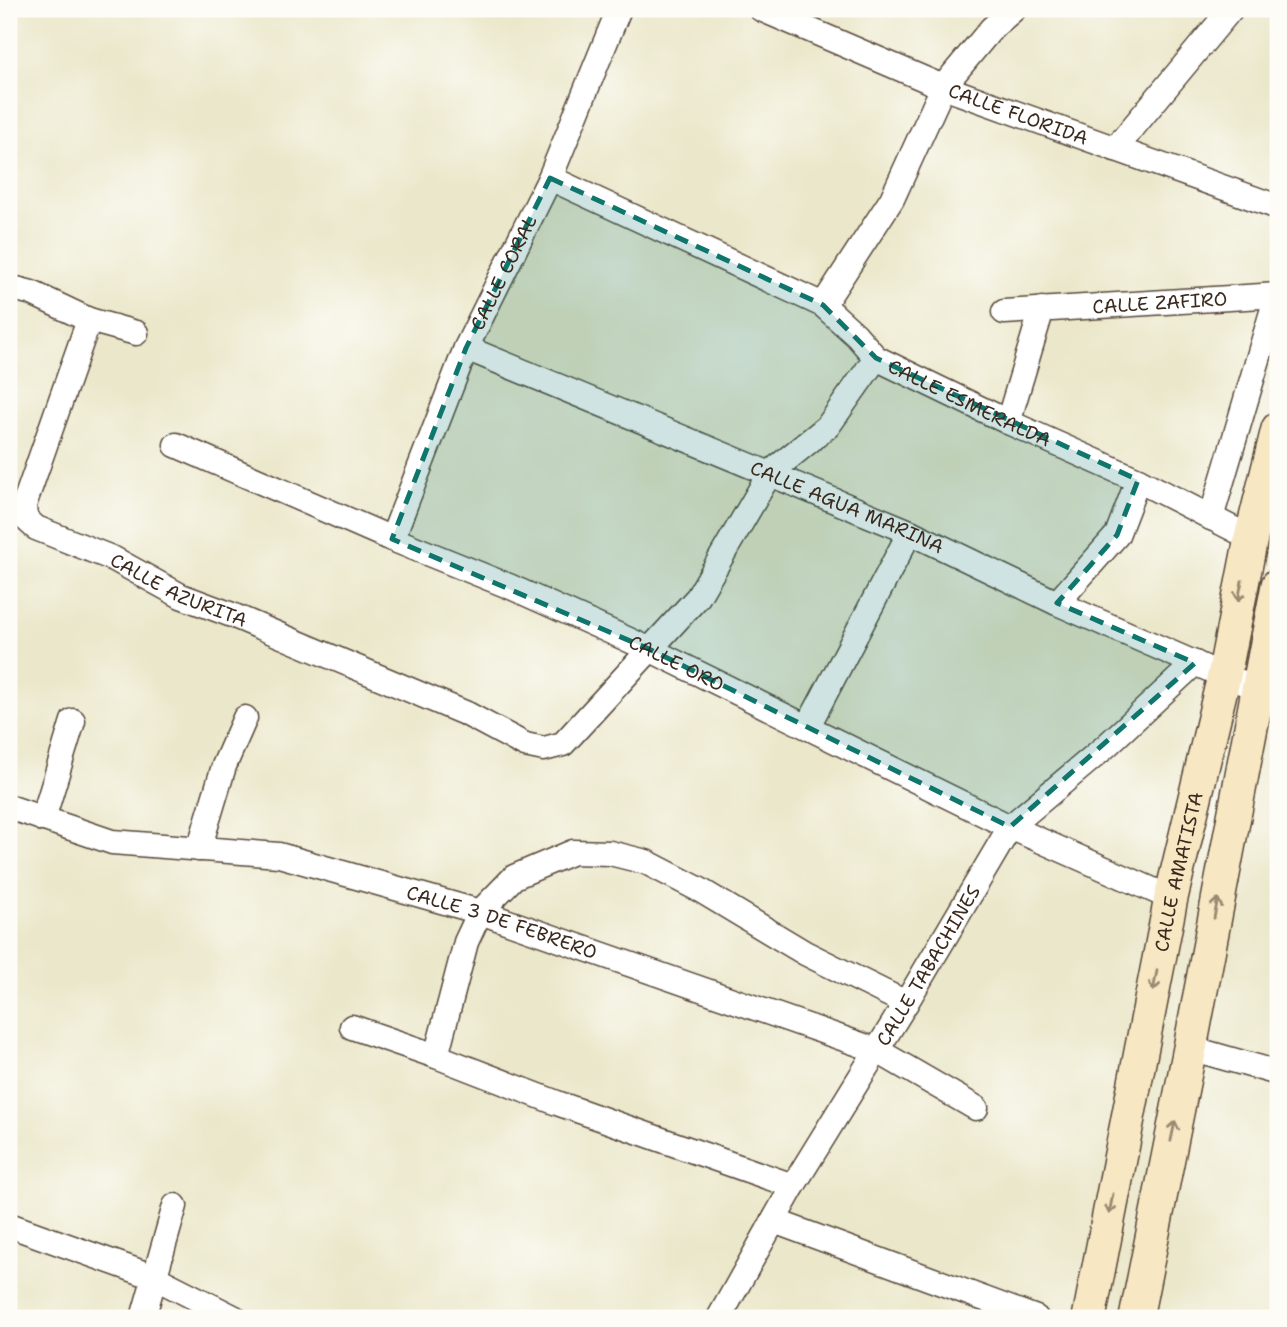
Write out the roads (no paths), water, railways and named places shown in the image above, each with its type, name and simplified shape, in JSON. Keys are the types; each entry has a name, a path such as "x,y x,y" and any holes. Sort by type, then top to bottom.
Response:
{"street":[{"name":"CALLE CORAL","path":"392,539 466,348 550,178 619,9"},
{"name":"CALLE FLORIDA","path":"764,9 943,87 1278,207"},
{"path":"823,305 892,199 943,87 992,28 1014,9"},
{"path":"1115,149 1231,9"},
{"name":"CALLE ESMERALDA","path":"550,178 823,305 856,335 876,358 1008,422 1138,480 1251,538"},
{"path":"9,287 32,293 89,320 136,333"},
{"path":"1211,517 1278,295"},
{"name":"CALLE ZAFIRO","path":"1004,312 1278,295"},
{"path":"1008,422 1042,309"},
{"name":"CALLE AZURITA","path":"89,320 24,505 25,518 36,528 114,559 181,596 467,714 525,745 544,749 563,744 649,649"},
{"name":"CALLE AGUA MARINA","path":"466,348 911,532 1057,603 1209,669 1268,691"},
{"path":"649,649 698,597 770,473 828,426 876,358"},
{"name":"CALLE AMATISTA","path":"1089,1318 1171,898 1209,669 1251,538 1278,429"},
{"name":"CALLE ORO","path":"176,445 392,539 512,587 649,649 1010,827 1171,898"},
{"path":"1057,603 1117,535 1138,480"},
{"path":"808,726 911,532"},
{"path":"1136,1318 1190,1048 1268,691 1278,585"},
{"name":"CALLE TABACHINES","path":"719,1318 793,1186 1010,827 1105,747 1209,669"},
{"path":"199,849 224,765 245,718"},
{"path":"43,819 73,721"},
{"name":"CALLE 3 DE FEBRERO","path":"9,807 112,842 279,855 480,912 876,1050 976,1108"},
{"path":"436,1056 466,942 480,912 514,877 573,852 610,853 646,862 700,890 805,953 906,1003"},
{"path":"352,1027 793,1186"},
{"path":"1190,1048 1278,1073"},
{"path":"143,1318 175,1206"},
{"path":"774,1221 1036,1318"},
{"path":"9,1225 154,1277 235,1318"}]}
